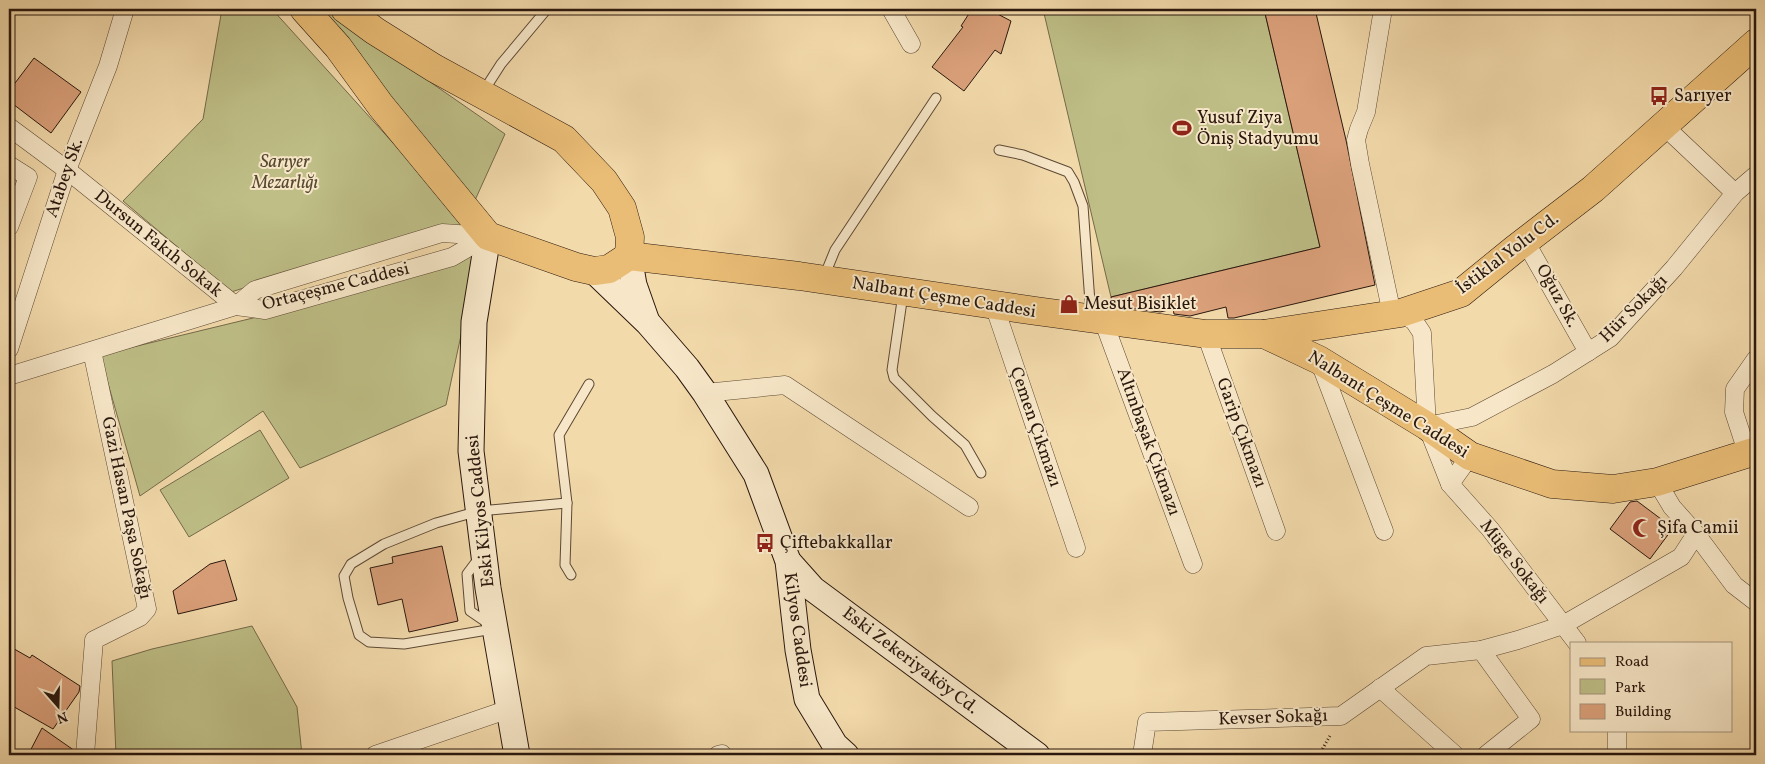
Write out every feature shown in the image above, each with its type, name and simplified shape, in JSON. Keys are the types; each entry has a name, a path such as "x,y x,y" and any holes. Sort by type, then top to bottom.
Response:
{"main road":[{"path":"304,9 338,47 381,106 488,236 576,267 594,270 609,269 629,256 630,237 622,208 604,181 564,139 434,68 375,31 345,9"},
{"path":"338,47 346,34 375,31"},
{"name":"İstiklal Yolu Cd.","path":"1264,334 1397,313 1461,293 1593,189 1756,43"},
{"name":"Nalbant Çeşme Caddesi","path":"629,256 823,280 1206,334 1264,334 1319,360 1427,426 1470,456 1552,484 1613,489 1657,482 1752,453"},
{"path":"1319,360 1318,344 1329,327 1344,321"}],"street":[{"name":"Atabey Sk.","path":"9,349 67,170 108,66 125,9"},
{"path":"891,9 911,44"},
{"path":"1383,9 1366,112 1356,140 1360,164 1397,313"},
{"path":"1663,126 1735,193"},
{"name":"Dursun Fakıh Sokak","path":"9,127 67,170 236,306"},
{"path":"9,165 28,177 9,226"},
{"name":"Hür Sokağı","path":"1427,426 1472,417 1553,374 1610,338 1674,268 1735,193 1756,175"},
{"path":"236,306 255,290 442,233 488,236"},
{"name":"Ortaçeşme Caddesi","path":"9,376 236,306 266,310 452,257 488,236"},
{"name":"Eski Kilyos Caddesi","path":"488,236 474,322 472,451 495,629 517,755"},
{"name":"Oğuz Sk.","path":"1525,241 1588,352"},
{"path":"629,256 634,285 648,323"},
{"path":"594,270 648,323"},
{"name":"Çemen Çıkmazı","path":"994,305 1076,548"},
{"name":"Müge Sokağı","path":"1397,313 1414,322 1422,333 1427,426 1450,484 1490,529 1575,642"},
{"name":"Altınbaşak Çıkmazı","path":"1097,320 1193,564"},
{"name":"Kilyos Caddesi","path":"648,323 705,393 756,474 788,561 798,650 807,699 835,745 846,755"},
{"name":"Garip Çıkmazı","path":"1206,334 1276,531"},
{"name":"Gazi Hasan Paşa Sokağı","path":"85,755 94,640 140,617 147,610 92,351"},
{"path":"1752,453 1734,412 1735,389 1756,359"},
{"path":"1319,360 1384,531"},
{"path":"705,393 785,385 969,507"},
{"path":"1450,484 1470,456"},
{"path":"1657,482 1672,507 1696,534 1734,585 1756,602"},
{"name":"Kevser Sokağı","path":"1142,755 1147,722 1341,716 1426,656 1481,650 1563,625 1681,557 1696,534"},
{"name":"Eski Zekeriyaköy Cd.","path":"788,561 814,589 1037,755"},
{"path":"1481,650 1531,719 1486,755"},
{"path":"1380,688 1454,755"},
{"path":"375,755 509,709"},
{"path":"1617,732 1617,755"}],"lane":[{"path":"482,94 501,64 547,9"},
{"path":"823,280 835,250 936,98"},
{"path":"999,150 1023,155 1068,172 1074,182 1083,206 1097,320"},
{"path":"903,292 892,370 894,378 932,416 965,445 982,474"},
{"path":"571,575 565,565 567,503 559,434 589,384"},
{"path":"495,629 404,644 369,642 359,636 344,576 352,564 384,544 436,523 479,511 567,503"}],"green space":[{"name":"Sarıyer Mezarlığı","path":"222,9 272,9 468,226 446,225 231,292 123,201 203,119"},
{"path":"303,9 325,9 505,134 471,209"},
{"name":"Yusuf Ziya Öniş Stadyumu","path":"1043,9 1264,9 1320,247 1111,297"},
{"path":"480,247 446,405 300,468 263,411 140,496 100,355 286,310"},
{"path":"260,430 289,478 189,537 160,490"},
{"path":"252,626 297,707 302,755 116,755 112,661 152,649"}],"building":[{"path":"972,9 988,9 1011,21 1001,54 995,50 964,91 932,67 963,27 961,26"},
{"path":"1264,9 1315,9 1346,140 1375,285 1234,318 1228,318 1226,307 1190,316 1174,314 1173,309 1160,312 1113,306 1111,297 1320,247"},
{"path":"34,58 81,92 51,133 9,101 9,91"},
{"name":"Şifa Camii","path":"1637,501 1673,528 1650,559 1610,529 1630,502"},
{"path":"442,546 458,621 409,632 402,599 378,605 370,568 393,563 392,557"},
{"path":"225,560 237,600 178,614 173,591 210,564"},
{"path":"9,646 30,658 32,655 80,686 79,692 53,729 9,704"},
{"path":"42,728 75,751 75,755 28,755"}],"place":[{"name":"Sarıyer","path":"1659,96"},
{"name":"Yusuf Ziya Öniş Stadyumu","path":"1182,128"},
{"name":"Mesut Bisiklet","path":"1069,304"},
{"name":"Şifa Camii","path":"1642,528"},
{"name":"Çiftebakkallar","path":"765,543"}]}
